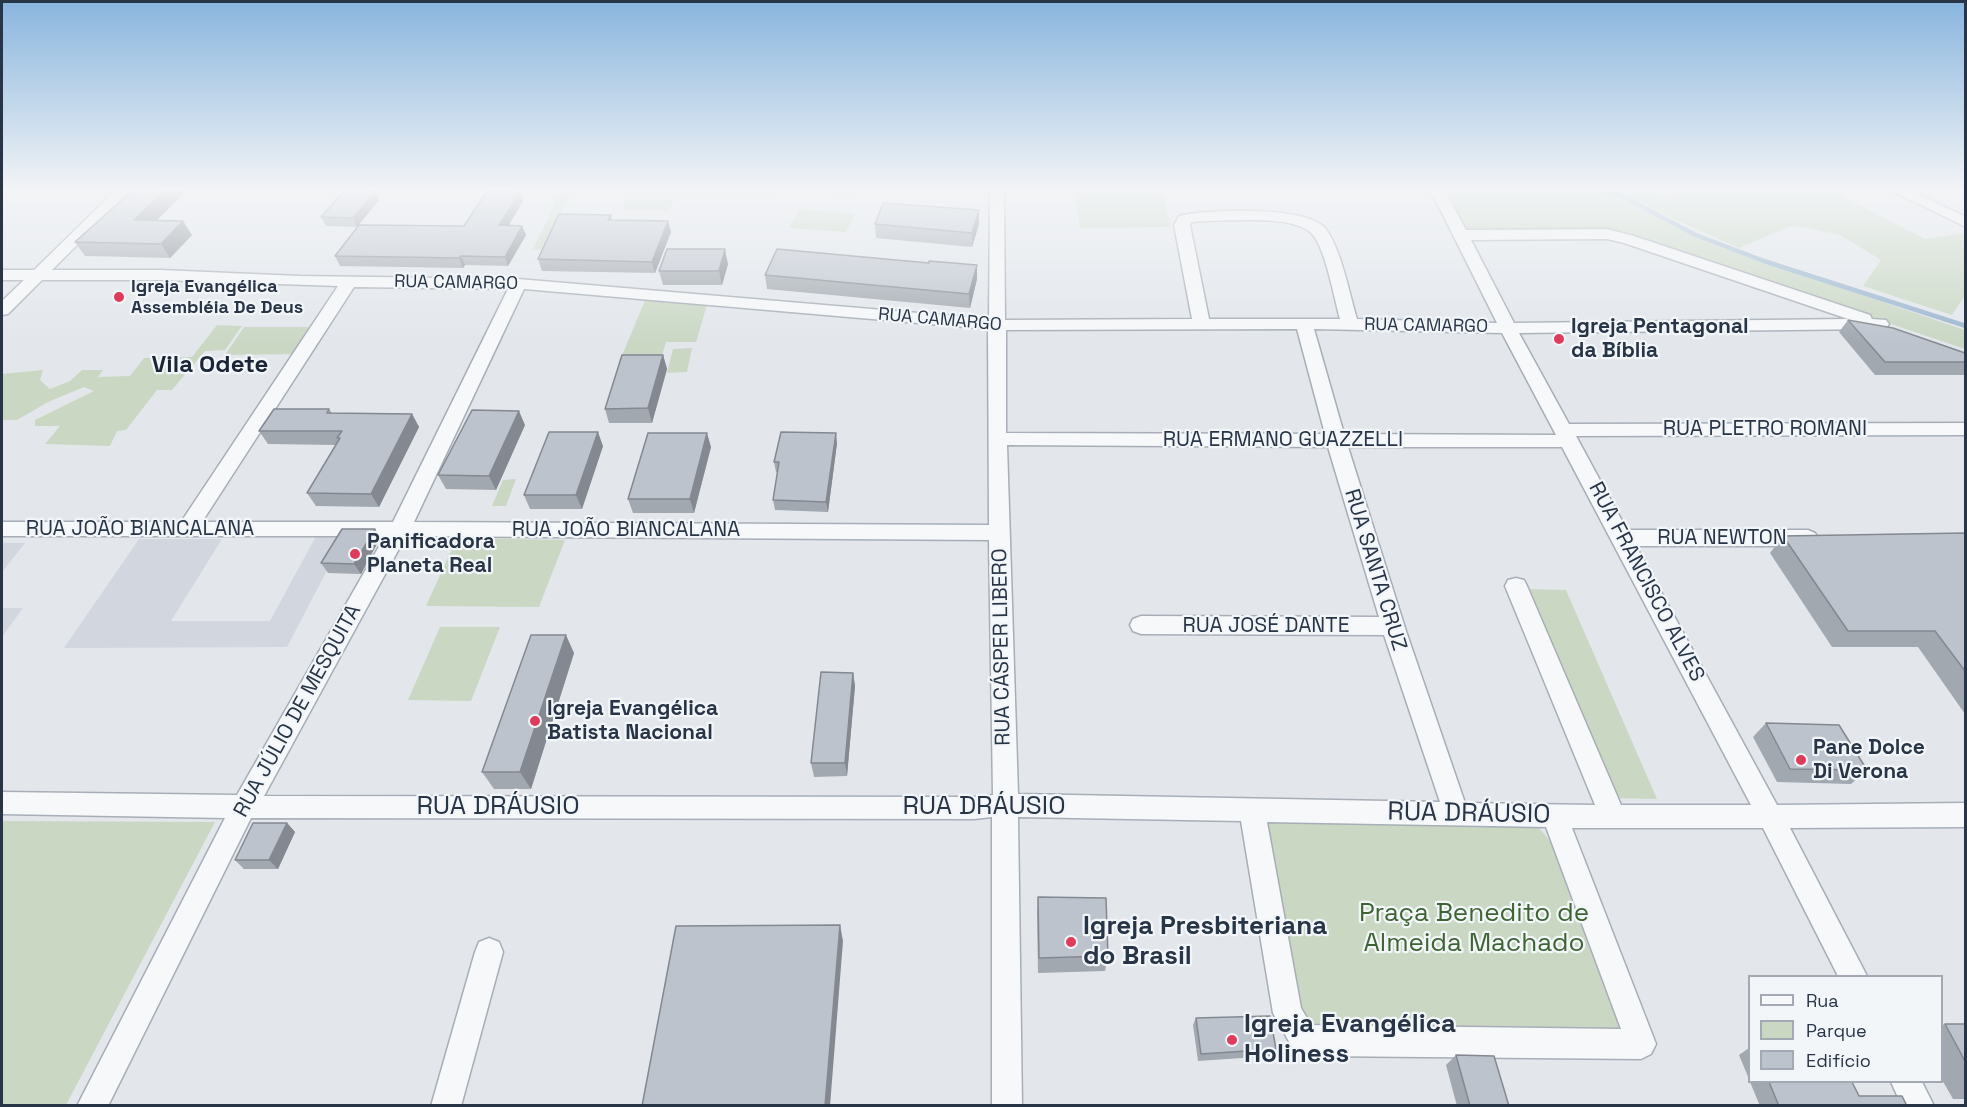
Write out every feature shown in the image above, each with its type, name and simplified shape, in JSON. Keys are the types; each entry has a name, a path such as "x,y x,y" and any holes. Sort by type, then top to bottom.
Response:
{"street":[{"path":"2,310 73,241"},
{"name":"RUA CÁSPER LIBERO","path":"997,241 997,439 1005,772 1003,805 1007,1106"},
{"path":"1185,241 1202,325"},
{"path":"1324,241 1350,324"},
{"name":"RUA FRANCISCO ALVES","path":"1464,241 1508,328 1622,538 1852,975"},
{"name":"RUA CAMARGO","path":"2,275 160,275 518,284 997,325 1350,324 1508,328 1886,326 1634,241"},
{"path":"187,528 350,281"},
{"name":"RUA JÚLIO DE MESQUITA","path":"92,1106 244,807 400,529 518,284"},
{"name":"RUA SANTA CRUZ","path":"1304,324 1335,441 1391,626 1456,813"},
{"name":"RUA PLETRO ROMANI","path":"1567,435 1965,429"},
{"name":"RUA ERMANO GUAZZELLI","path":"997,439 1335,441 1567,435"},
{"name":"RUA JOÃO BIANCALANA","path":"2,529 999,533"},
{"name":"RUA NEWTON","path":"1622,538 1823,538"},
{"path":"1516,586 1614,817"},
{"name":"RUA JOSÉ DANTE","path":"1141,626 1391,626"},
{"name":"RUA DRÁUSIO","path":"2,803 244,807 974,808 1003,805 1252,812 1456,813 1614,817 1965,815"},
{"path":"1252,812 1287,1013 1302,1037 1315,1041 1641,1044 1554,815"},
{"path":"446,1106 489,952"},
{"path":"1907,1083 1919,1106"}],"shaded area":[{"path":"316,536 345,536 287,647 64,648 139,539 222,539 171,621 270,621"},
{"path":"2,543 25,543 2,572"},
{"path":"2,608 23,608 2,637"}],"green space":[{"path":"537,241 549,241 545,250 533,249"},
{"path":"1645,241 1705,241 1965,330 1965,349"},
{"path":"1723,241 1756,241 1739,248"},
{"path":"1849,241 1965,241 1965,295 1952,315 1863,286 1881,260"},
{"path":"646,298 707,305 696,342 666,342 661,359 621,358"},
{"path":"217,325 242,326 225,350 205,351 172,390 157,390 126,430 117,431 110,446 45,444 60,426 35,426 35,420 94,391 84,387 48,402 17,420 2,420 2,374 43,370 40,380 50,389 70,381 82,370 103,370 98,377 130,376 144,358 192,357"},
{"path":"244,327 316,327 298,354 225,355"},
{"path":"692,348 687,372 667,373 673,349"},
{"path":"516,479 506,506 492,506 503,480"},
{"path":"457,538 565,540 539,607 426,606"},
{"path":"1526,589 1566,590 1657,799 1611,798"},
{"path":"440,627 500,627 471,701 408,700"},
{"name":"Praça Benedito de Almeida Machado","path":"1259,819 1506,821 1539,828 1561,854 1634,1037 1303,1036"},
{"path":"2,821 215,822 66,1105 2,1105"}],"building":[{"path":"76,241 164,241 161,244 75,242"},
{"path":"347,241 514,241 505,257 335,256"},
{"path":"547,241 660,241 652,262 538,259"},
{"path":"667,249 725,249 719,271 659,271"},
{"path":"777,249 929,263 929,261 977,265 969,294 765,275"},
{"path":"1848,320 1893,328 1965,353 1965,362 1885,362"},
{"path":"622,355 663,355 648,408 605,409"},
{"path":"274,409 329,409 327,413 412,414 371,494 307,493 342,431 259,431"},
{"path":"472,410 519,411 489,476 438,475"},
{"path":"549,432 598,432 576,495 524,495"},
{"path":"781,432 836,433 826,502 773,500 779,462 774,462"},
{"path":"648,433 707,433 690,499 628,499"},
{"path":"342,529 375,529 354,564 321,563"},
{"path":"1965,533 1965,671 1935,631 1848,631 1783,536"},
{"path":"531,635 566,635 520,772 482,772"},
{"path":"821,672 853,673 845,763 811,763"},
{"path":"1766,723 1839,725 1867,770 1790,769"},
{"path":"253,823 287,823 269,860 235,860"},
{"name":"Igreja Presbiteriana do Brasil","path":"1038,897 1106,898 1108,956 1039,958"},
{"path":"840,925 825,1106 642,1106 676,926"},
{"name":"Igreja Evangélica Holiness","path":"1270,1016 1276,1049 1201,1054 1196,1018"},
{"path":"1945,1024 1965,1024 1965,1061"},
{"path":"1456,1055 1494,1056 1509,1106 1470,1106"},
{"path":"1769,1083 1852,1083 1859,1096 1902,1096 1907,1106 1779,1106"}],"waterway":[{"path":"1711,241 1764,261 1966,326"}],"place":[{"name":"Igreja Evangélica Assembléia De Deus","path":"119,297"},
{"name":"Igreja Pentagonal da Bíblia","path":"1559,339"},
{"name":"Panificadora Planeta Real","path":"355,554"},
{"name":"Igreja Evangélica Batista Nacional","path":"535,721"},
{"name":"Pane Dolce Di Verona","path":"1801,760"},
{"name":"Igreja Presbiteriana do Brasil","path":"1071,942"},
{"name":"Igreja Evangélica Holiness","path":"1232,1040"}],"district":[{"name":"Vila Odete","path":"210,365"}]}
